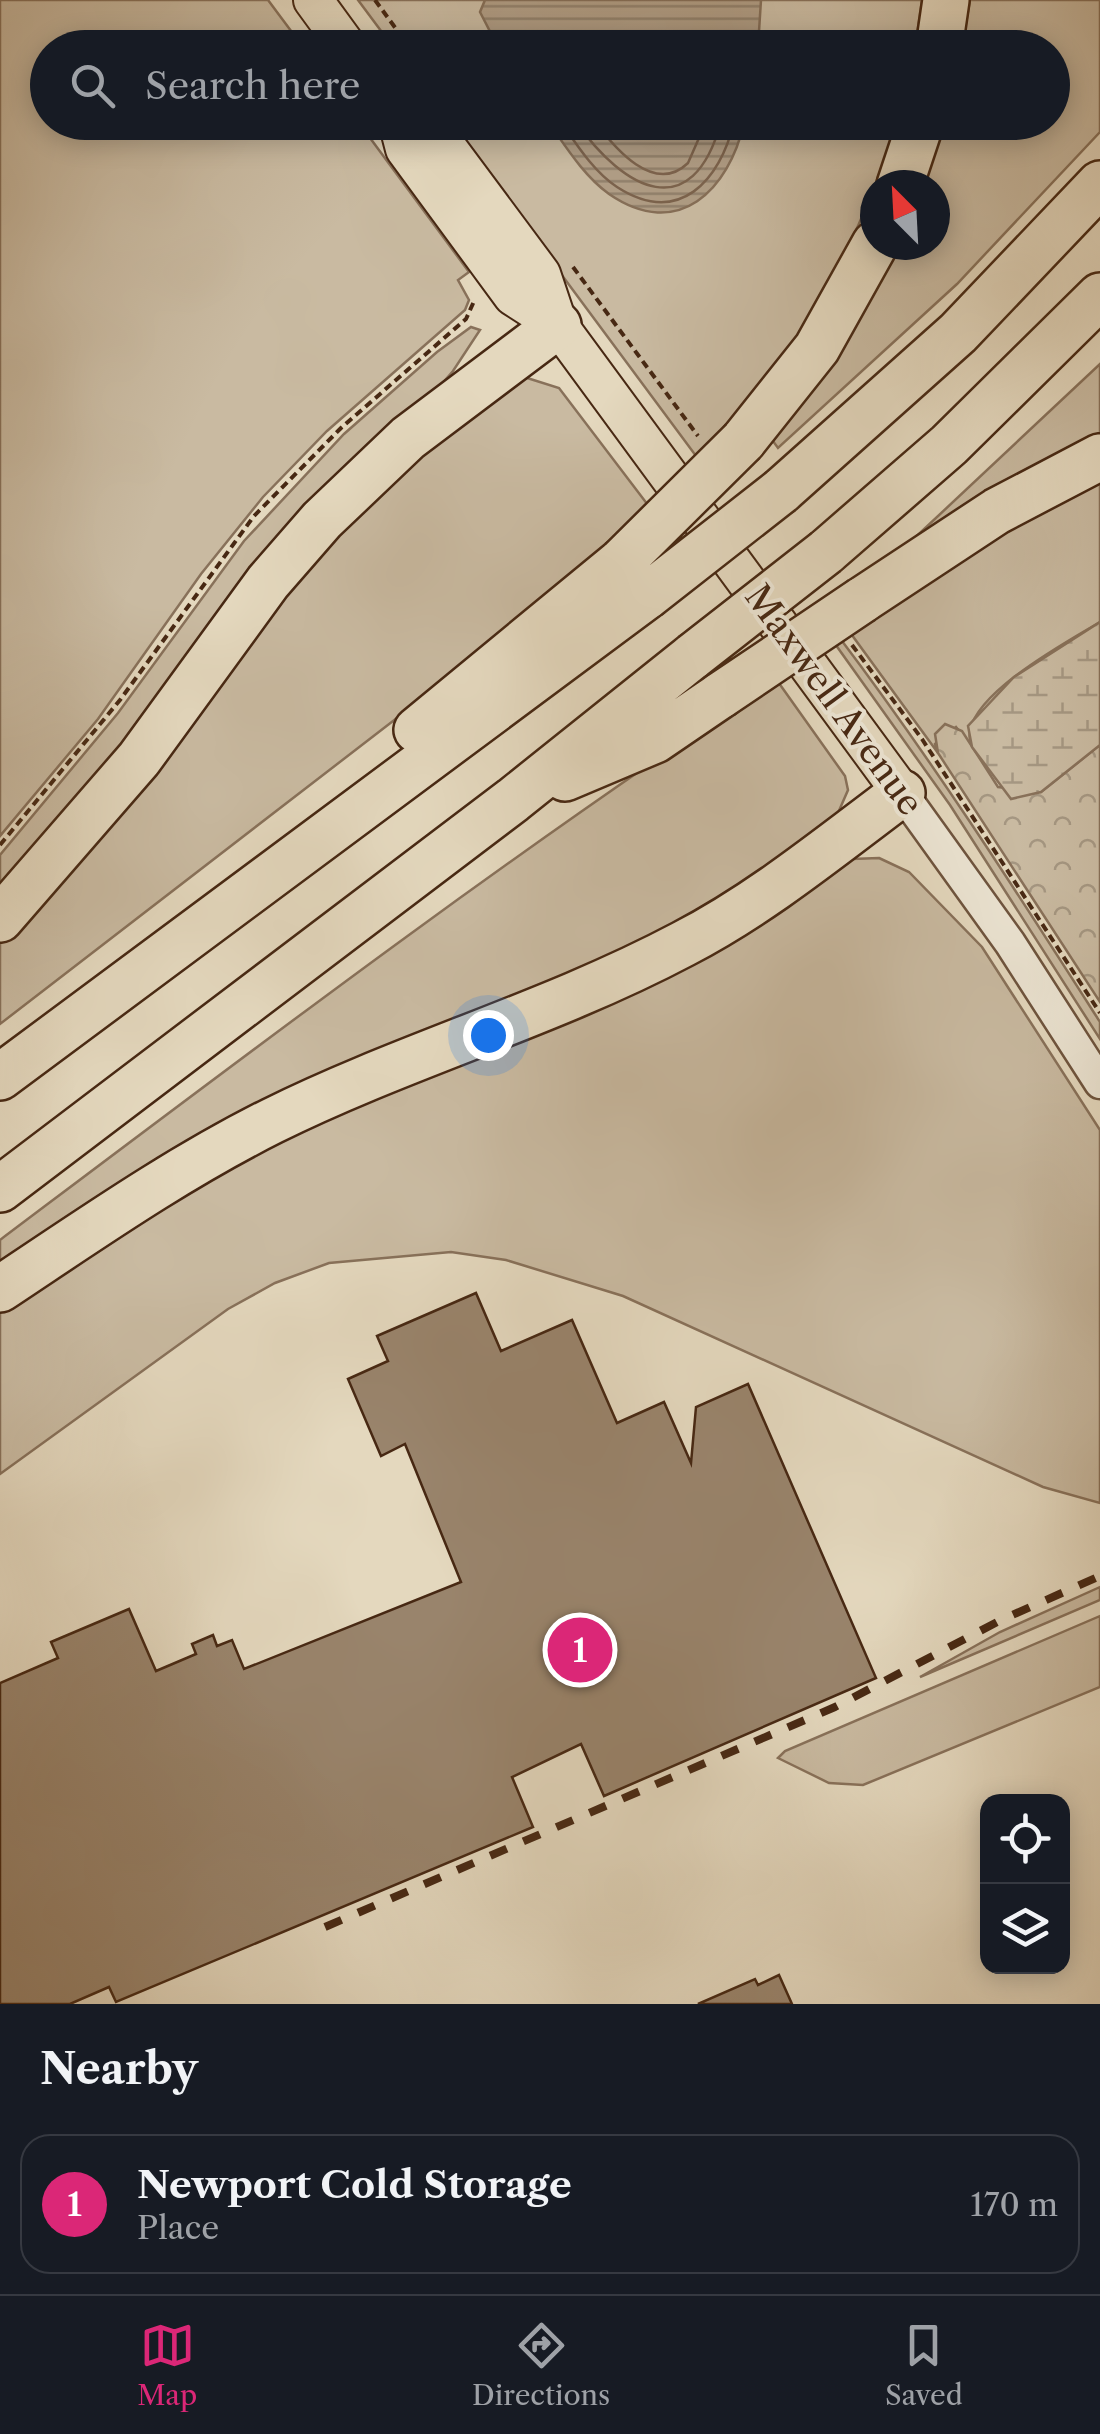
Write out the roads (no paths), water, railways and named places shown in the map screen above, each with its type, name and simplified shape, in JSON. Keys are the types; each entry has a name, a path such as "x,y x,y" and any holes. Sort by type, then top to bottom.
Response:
{"highway":[{"path":"942,30 946,0"},
{"path":"905,170 915,140"},
{"path":"14,1066 305,818 635,579 781,491 958,333 1100,184"},
{"path":"635,579 817,348 866,260"},
{"path":"0,1189 513,800 826,552 950,446 1100,296"},
{"path":"0,919 128,773 268,582 322,520 408,438 558,325"},
{"path":"513,800 654,740 997,511 1100,458"},
{"path":"0,1288 172,1176 269,1123 607,980 704,933 777,886 902,793"}],"main road":[{"path":"313,0 335,30"},
{"name":"Maxwell Avenue","path":"403,140 405,149 513,296 558,325"},
{"name":"Maxwell Avenue","path":"441,140 541,274 558,325 902,793"}],"street":[{"name":"Maxwell Avenue","path":"902,793 1010,943 1100,1083"}],"water":[{"path":"485,0 761,0 759,30 489,30 480,12"},
{"path":"561,140 739,140 713,187 679,210 658,212 634,207 600,187"}],"railway":[{"path":"325,1927 835,1707 1001,1620 1100,1576"}],"place":[{"name":"Newport Cold Storage","path":"580,1650"}]}
